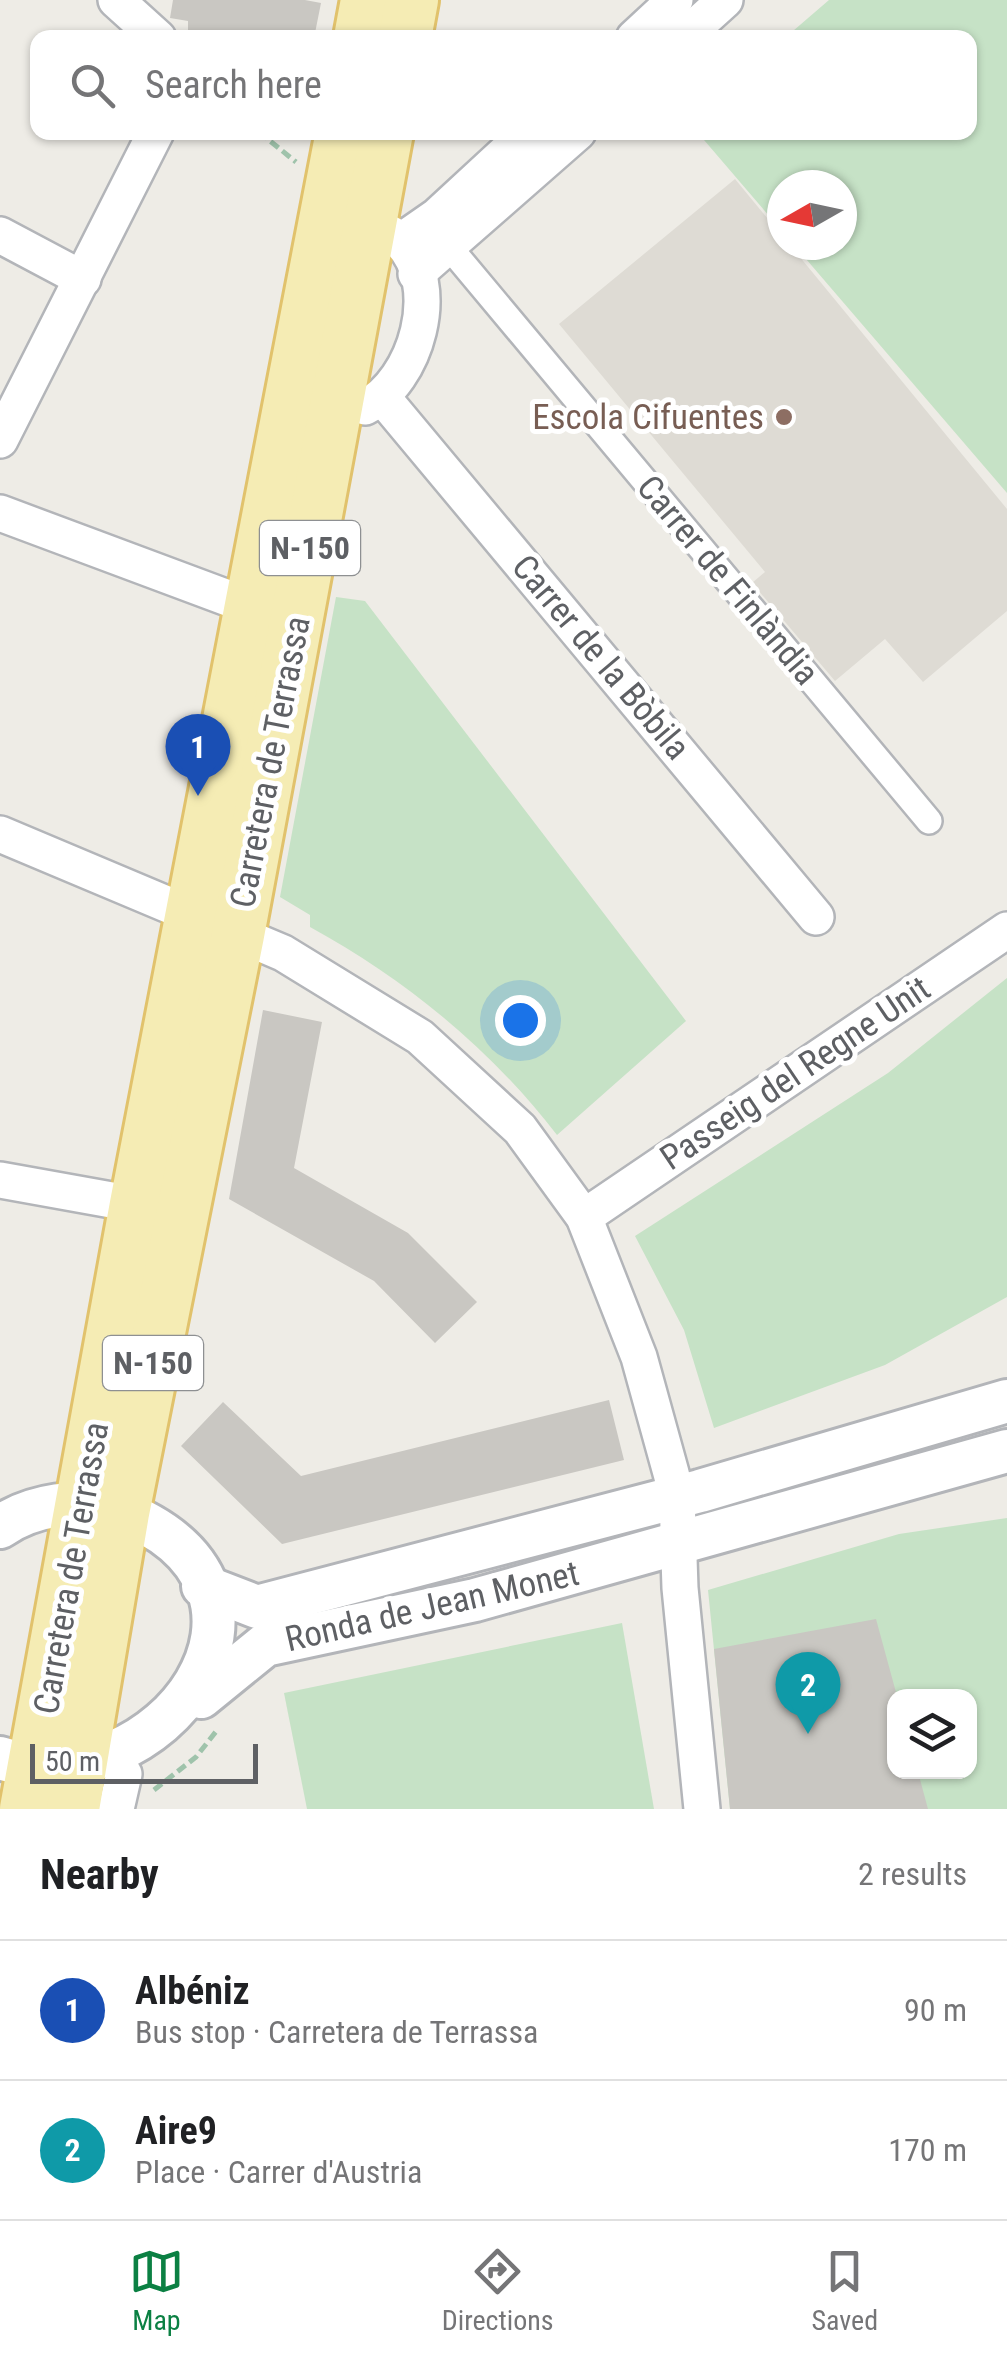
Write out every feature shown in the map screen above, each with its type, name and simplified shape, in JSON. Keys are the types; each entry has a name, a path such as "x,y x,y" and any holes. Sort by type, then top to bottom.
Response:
{"main road":[{"path":"361,30 367,0"},
{"path":"406,30 412,0"},
{"name":"Carretera de Terrassa","path":"52,1789 215,925 252,607 298,375 366,230 344,140"},
{"name":"Carretera de Terrassa","path":"160,1208 214,1050 215,925 359,405 366,230 385,140"}],"street":[{"path":"116,0 149,30"},
{"path":"643,30 675,0"},
{"path":"693,30 725,0"},
{"path":"0,440 152,140"},
{"path":"366,230 436,216 519,140"},
{"path":"416,274 569,140"},
{"name":"Carretera de Terrassa","path":"359,405 402,376 420,318 416,274 366,230"},
{"path":"0,235 83,279"},
{"name":"Carrer de Finlàndia","path":"450,248 929,821"},
{"path":"298,375 359,405"},
{"name":"Carrer de la Bòbila","path":"359,405 816,917"},
{"path":"0,513 252,607"},
{"path":"0,834 283,952 420,1037 520,1129 584,1218 639,1357 678,1497 702,1809"},
{"name":"Passeig del Regne Unit","path":"584,1218 1007,930"},
{"path":"0,1180 160,1208"},
{"name":"Ronda de Jean Monet","path":"203,1586 256,1606 678,1497 1007,1402"},
{"name":"Ronda de Jean Monet","path":"201,1697 265,1645 475,1600 1007,1450"},
{"path":"0,1527 32,1511 103,1509 172,1543 203,1586 216,1645 201,1697 161,1748 52,1789"}],"path":[{"path":"269,140 308,172"}],"shaded area":[{"name":"Escola Cifuentes","path":"735,179 767,218 767,260 802,260 1007,509 1007,611 923,682 885,639 835,681 752,583 765,572 559,324"}],"green space":[{"path":"829,0 1007,0 1007,493 807,260 857,260 857,170 767,170 767,214 704,140 977,140 977,30 794,30"},
{"path":"336,597 365,601 686,1021 557,1135 504,1074 444,1018 379,969 310,927 310,915 280,897"},
{"path":"1007,978 1007,1297 885,1365 714,1428 684,1330 635,1236 888,1073"},
{"path":"1007,1518 1007,1809 730,1809 708,1590 899,1534"},
{"path":"622,1623 654,1809 307,1809 284,1693"}],"building":[{"path":"173,0 321,3 316,30 188,30 188,21 170,18"},
{"path":"263,1010 322,1022 294,1168 408,1233 477,1302 435,1343 374,1281 229,1199"},
{"path":"609,1400 624,1460 282,1544 181,1446 223,1402 301,1476"},
{"path":"876,1619 895,1689 887,1689 887,1779 920,1779 928,1809 730,1809 714,1649"}],"place":[{"name":"Escola Cifuentes","path":"784,417"},
{"name":"Albéniz","path":"198,796"},
{"name":"Aire9","path":"808,1734"}]}
